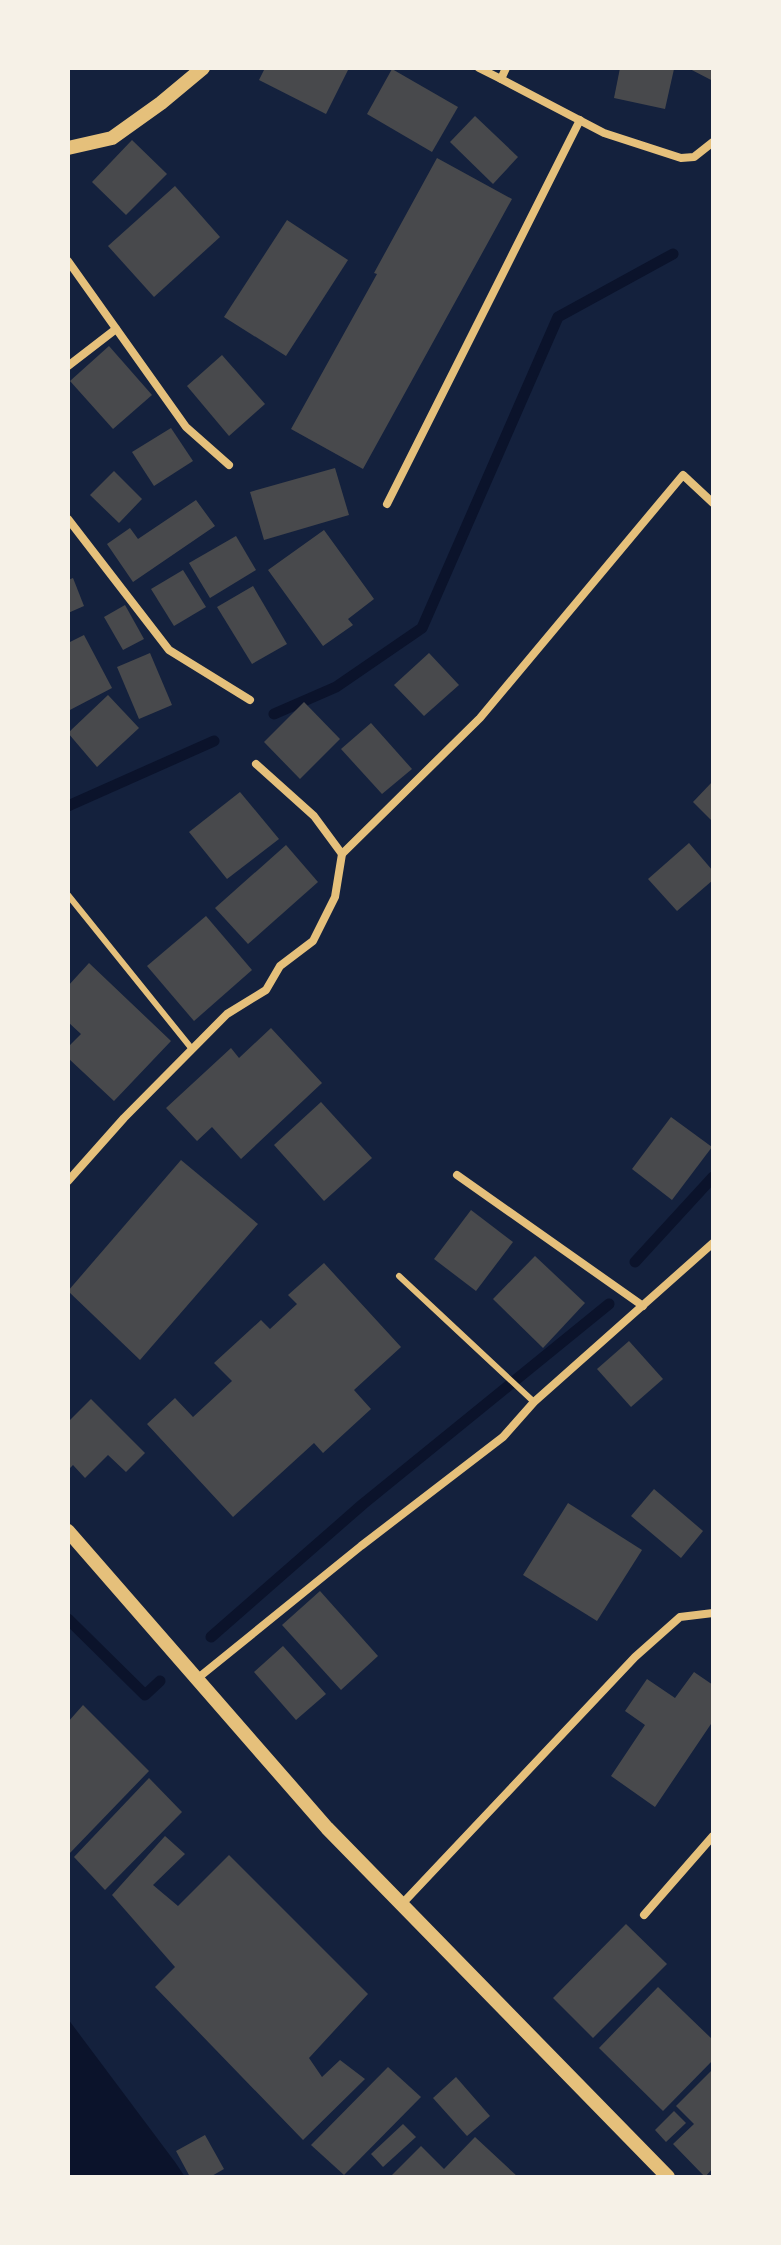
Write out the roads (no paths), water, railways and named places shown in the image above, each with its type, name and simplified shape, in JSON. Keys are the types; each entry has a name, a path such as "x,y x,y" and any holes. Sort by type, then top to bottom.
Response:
{"street":[{"path":"68,148 112,138 203,68"},
{"path":"479,68 604,133 681,158 694,157 713,142"},
{"path":"501,79 506,68"},
{"path":"387,504 580,120"},
{"path":"68,261 186,427 229,465"},
{"path":"68,366 116,329"},
{"path":"68,1181 124,1118 227,1014 266,990 280,966 313,941 335,897 342,854 480,718 683,475 713,503"},
{"path":"68,519 169,650 250,700"},
{"path":"256,764 314,816 342,854"},
{"path":"457,1175 643,1306"},
{"path":"198,1678 361,1546 503,1437 534,1402 713,1243"},
{"path":"68,1531 327,1828 668,2177"},
{"path":"401,1905 635,1657 680,1617 713,1613"},
{"path":"644,1915 713,1836"}],"lane":[{"path":"68,895 192,1049"},
{"path":"399,1276 534,1402"}],"water":[{"path":"68,2019 175,2162 185,2177 68,2177"}],"waterway":[{"path":"274,714 336,687 422,628 558,317 673,254"},
{"path":"68,806 214,741"},
{"path":"635,1262 713,1177"},
{"path":"211,1637 363,1504 609,1304"},
{"path":"68,1619 145,1695 160,1681"}]}
